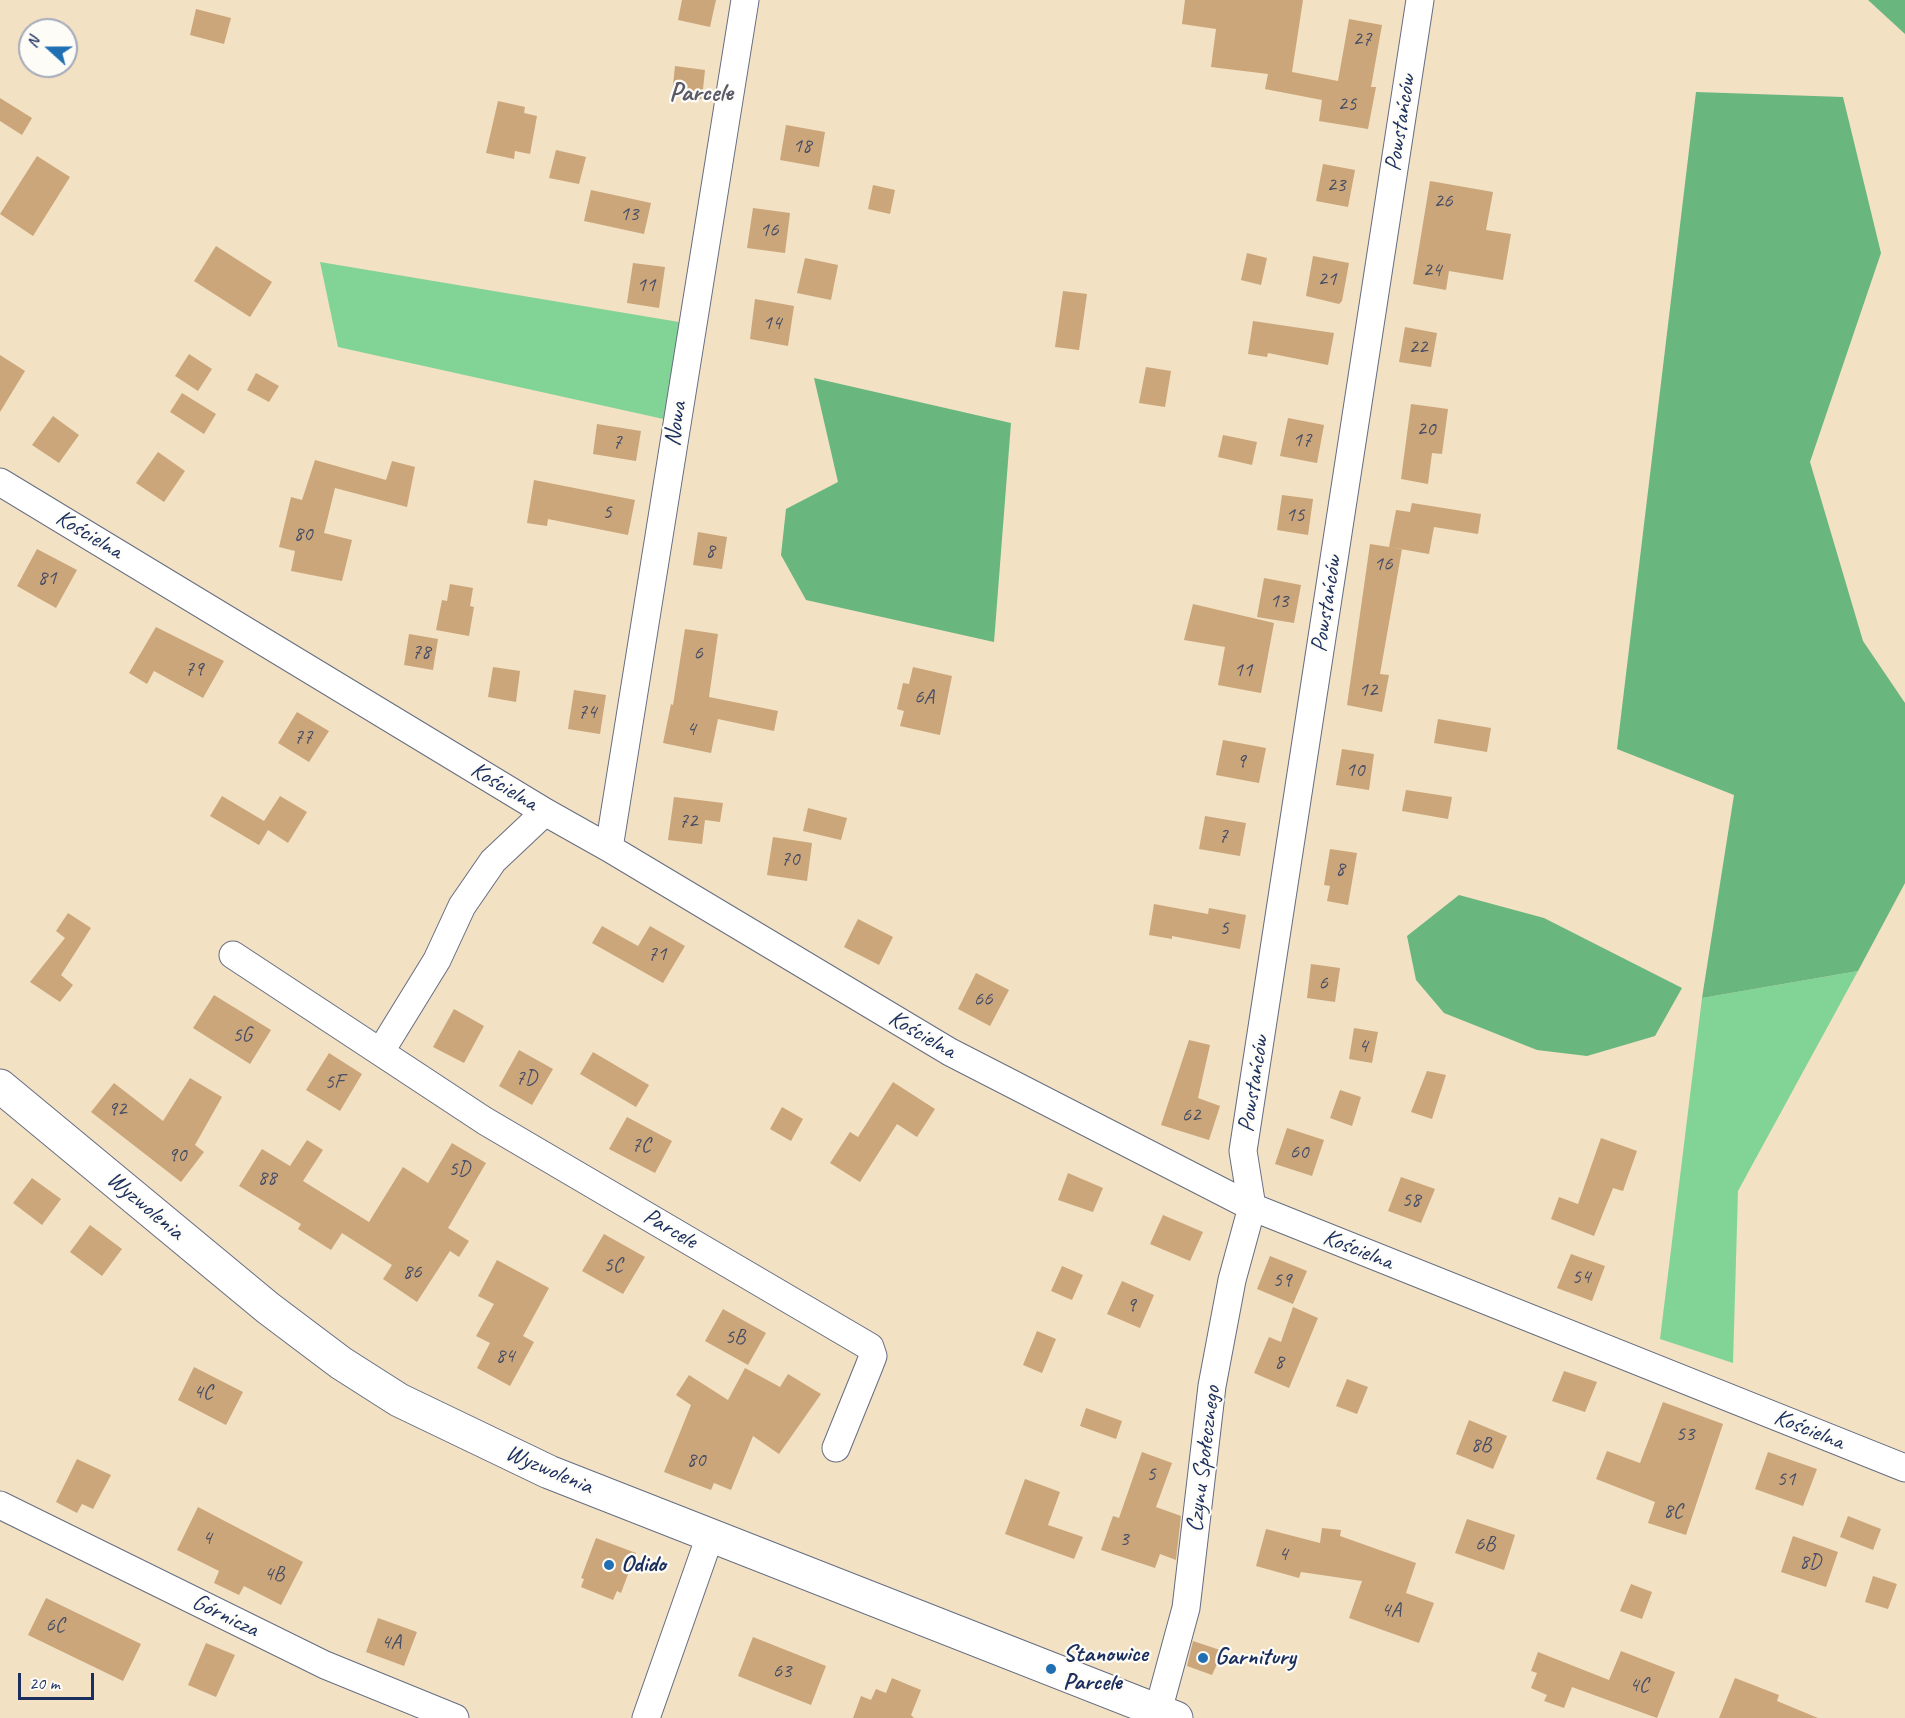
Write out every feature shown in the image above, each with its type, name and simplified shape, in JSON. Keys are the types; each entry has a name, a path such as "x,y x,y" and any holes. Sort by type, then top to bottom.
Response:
{"main road":[{"name":"Wyzwolenia","path":"0,1086 268,1308 399,1400 549,1472 1167,1714"}],"street":[{"name":"Nowa","path":"609,848 745,0"},
{"name":"Powstańców","path":"1252,1207 1243,1151 1420,0"},
{"name":"Kościelna","path":"0,482 545,812 950,1052 1252,1207 1905,1468"},
{"path":"381,1051 437,960 462,906 474,888 493,861 545,812"},
{"name":"Parcele","path":"233,955 485,1121 870,1347 873,1356 836,1448"},
{"name":"Czynu Społecznego","path":"1167,1714 1186,1608 1212,1386 1232,1280 1252,1207"},
{"name":"Górnicza","path":"0,1505 325,1665 455,1718"},
{"path":"646,1718 710,1536"}],"green space":[{"path":"1868,0 1905,0 1905,34"},
{"path":"1696,92 1843,97 1881,253 1810,462 1863,641 1905,703 1905,883 1858,971 1702,998 1734,795 1617,749"},
{"path":"320,262 685,323 668,420 338,347"},
{"path":"814,378 1011,423 994,642 806,600 781,555 786,509 838,482"},
{"path":"1459,895 1544,918 1682,988 1655,1036 1587,1056 1537,1050 1444,1013 1416,980 1407,936"},
{"path":"1858,971 1738,1191 1733,1363 1660,1339 1702,998"}],"building":[{"path":"682,0 716,0 710,27 678,20"},
{"path":"1185,0 1303,0 1292,72 1338,81 1349,19 1382,25 1371,87 1376,87 1368,129 1319,121 1322,100 1265,89 1268,74 1211,67 1216,29 1182,24"},
{"path":"196,9 231,18 224,44 190,35"},
{"path":"675,66 705,70 702,99 672,95"},
{"path":"0,98 32,118 22,135 0,121"},
{"path":"498,101 525,107 524,113 537,116 530,154 515,151 514,159 486,153"},
{"path":"786,125 825,132 819,167 780,160"},
{"path":"556,150 586,157 579,184 549,178"},
{"path":"37,156 70,177 33,236 0,214"},
{"path":"1323,164 1355,170 1348,207 1316,201"},
{"path":"1430,181 1493,192 1486,230 1511,234 1503,280 1449,271 1446,290 1413,284"},
{"path":"873,185 895,190 890,214 868,209"},
{"path":"591,190 651,203 644,234 584,221"},
{"path":"753,208 790,213 785,253 747,248"},
{"path":"216,246 272,282 250,317 194,281"},
{"path":"1247,253 1267,258 1261,285 1241,280"},
{"path":"1313,256 1349,263 1342,301 1339,304 1306,296"},
{"path":"805,258 838,265 831,300 797,293"},
{"path":"633,263 665,267 659,308 627,303"},
{"path":"1063,291 1087,294 1079,350 1055,347"},
{"path":"755,299 794,306 788,346 750,339"},
{"path":"1253,321 1334,333 1328,365 1268,353 1267,357 1248,354"},
{"path":"1405,327 1437,333 1431,367 1399,362"},
{"path":"189,354 212,369 198,391 175,376"},
{"path":"0,355 25,371 0,412"},
{"path":"1146,367 1171,371 1165,407 1139,403"},
{"path":"256,373 279,386 269,402 247,390"},
{"path":"182,393 216,414 204,434 170,412"},
{"path":"1411,404 1448,409 1442,454 1432,453 1428,484 1401,479"},
{"path":"53,416 79,435 59,463 32,445"},
{"path":"1288,418 1324,425 1317,463 1280,456"},
{"path":"597,424 641,431 636,461 593,454"},
{"path":"1223,435 1257,442 1252,465 1218,457"},
{"path":"158,452 185,471 164,502 136,483"},
{"path":"315,460 386,480 392,461 415,467 407,507 335,488 324,533 352,540 342,581 291,571 295,551 279,547 291,497 302,500"},
{"path":"534,480 635,500 628,535 548,519 547,526 527,523"},
{"path":"1282,495 1313,499 1308,535 1277,530"},
{"path":"1412,503 1481,514 1478,534 1434,527 1429,554 1389,547 1396,510 1410,512"},
{"path":"698,532 727,537 722,569 693,565"},
{"path":"1370,544 1402,549 1380,674 1389,675 1382,712 1347,705"},
{"path":"37,549 77,570 56,608 17,586"},
{"path":"1264,578 1301,585 1294,623 1257,617"},
{"path":"450,584 473,588 470,606 474,607 469,636 436,630 442,600 447,601"},
{"path":"1193,604 1274,623 1261,693 1218,685 1225,647 1184,640"},
{"path":"156,627 224,661 203,698 154,671 147,684 129,673"},
{"path":"685,629 718,634 709,697 778,711 774,731 718,719 711,753 663,743 671,704 673,705"},
{"path":"409,634 438,639 433,670 404,665"},
{"path":"493,667 520,671 516,702 488,697"},
{"path":"913,667 952,676 940,735 900,726 904,711 897,709 903,683 909,684"},
{"path":"574,690 606,695 600,734 568,729"},
{"path":"297,712 329,731 309,762 278,743"},
{"path":"1438,719 1491,728 1487,752 1434,743"},
{"path":"1223,740 1266,748 1259,783 1216,775"},
{"path":"1342,749 1374,754 1369,790 1336,785"},
{"path":"1406,790 1452,797 1448,819 1402,811"},
{"path":"222,796 264,821 280,796 307,812 288,843 268,830 259,845 210,816"},
{"path":"674,797 723,803 720,822 705,820 702,844 668,840"},
{"path":"808,808 847,818 841,840 803,831"},
{"path":"1205,816 1246,823 1240,856 1199,849"},
{"path":"773,837 812,843 807,881 767,875"},
{"path":"1330,849 1357,853 1348,905 1327,901 1330,886 1324,885"},
{"path":"1154,904 1208,914 1209,908 1246,915 1240,949 1172,936 1172,939 1149,935"},
{"path":"68,913 91,928 61,975 73,985 60,1002 30,982 65,938 56,931"},
{"path":"858,919 893,937 879,965 844,947"},
{"path":"602,926 638,946 650,926 685,946 663,983 592,943"},
{"path":"1311,964 1340,968 1335,1002 1307,998"},
{"path":"976,973 1009,990 990,1026 958,1009"},
{"path":"214,995 271,1030 250,1064 193,1028"},
{"path":"454,1009 484,1026 464,1063 433,1047"},
{"path":"1354,1028 1378,1032 1372,1063 1349,1059"},
{"path":"1189,1040 1210,1045 1198,1098 1220,1106 1209,1140 1161,1125"},
{"path":"519,1050 553,1069 532,1105 499,1086"},
{"path":"593,1052 649,1085 636,1107 580,1074"},
{"path":"329,1053 362,1074 340,1111 306,1090"},
{"path":"1427,1071 1446,1075 1432,1119 1411,1112"},
{"path":"190,1078 222,1097 195,1145 204,1152 181,1182 91,1112 114,1083 163,1121"},
{"path":"893,1082 935,1109 917,1137 897,1124 860,1182 830,1163 850,1132 858,1137"},
{"path":"1340,1090 1361,1097 1352,1126 1330,1118"},
{"path":"782,1107 803,1119 791,1141 770,1129"},
{"path":"627,1117 672,1141 655,1173 609,1149"},
{"path":"1287,1128 1324,1140 1312,1176 1275,1164"},
{"path":"1601,1138 1637,1151 1623,1191 1613,1188 1594,1236 1551,1219 1559,1197 1578,1204"},
{"path":"307,1140 323,1150 303,1181 369,1222 403,1167 428,1183 452,1143 486,1163 448,1228 469,1241 459,1257 450,1251 417,1302 383,1279 392,1265 342,1233 331,1250 298,1229 301,1224 239,1186 262,1149 290,1166"},
{"path":"1068,1173 1103,1188 1093,1212 1058,1200"},
{"path":"1401,1177 1435,1189 1421,1223 1388,1211"},
{"path":"32,1178 61,1199 42,1225 13,1203"},
{"path":"1163,1215 1203,1232 1190,1261 1150,1244"},
{"path":"90,1225 122,1249 102,1276 70,1252"},
{"path":"604,1234 645,1257 623,1294 582,1271"},
{"path":"1571,1254 1605,1266 1592,1301 1557,1288"},
{"path":"1270,1256 1307,1271 1293,1304 1257,1289"},
{"path":"497,1260 549,1288 523,1336 534,1342 510,1386 477,1368 490,1343 476,1336 494,1304 478,1296"},
{"path":"1062,1266 1083,1275 1072,1300 1051,1291"},
{"path":"1122,1281 1154,1295 1140,1328 1107,1314"},
{"path":"1293,1307 1318,1318 1289,1388 1254,1373 1269,1337 1281,1342"},
{"path":"723,1309 766,1333 748,1365 705,1341"},
{"path":"1037,1331 1056,1339 1042,1373 1023,1365"},
{"path":"194,1367 243,1392 226,1425 178,1400"},
{"path":"745,1368 780,1387 788,1374 821,1394 779,1454 753,1436 731,1490 714,1483 711,1490 664,1472 691,1405 676,1395 689,1375 728,1400"},
{"path":"1564,1371 1597,1382 1585,1412 1552,1401"},
{"path":"1347,1379 1368,1387 1357,1414 1336,1406"},
{"path":"1663,1402 1723,1424 1686,1535 1648,1523 1655,1502 1596,1479 1607,1451 1640,1463"},
{"path":"1086,1408 1122,1421 1116,1439 1080,1426"},
{"path":"1469,1420 1507,1436 1493,1469 1456,1454"},
{"path":"1142,1452 1172,1463 1156,1507 1181,1516 1176,1560 1160,1554 1155,1568 1101,1550 1113,1516 1119,1518"},
{"path":"1768,1452 1817,1469 1803,1506 1755,1489"},
{"path":"77,1459 111,1475 93,1509 82,1504 77,1513 56,1502"},
{"path":"1025,1479 1060,1492 1048,1525 1083,1537 1074,1559 1005,1534"},
{"path":"198,1507 303,1562 281,1605 244,1586 239,1595 214,1583 219,1571 177,1550"},
{"path":"1848,1516 1881,1529 1873,1550 1840,1537"},
{"path":"1467,1519 1515,1535 1504,1570 1455,1553"},
{"path":"1322,1528 1341,1530 1340,1536 1416,1563 1406,1593 1434,1603 1419,1643 1349,1618 1362,1581 1301,1572 1299,1578 1256,1566 1266,1529 1320,1543"},
{"path":"1793,1536 1838,1552 1826,1587 1781,1572"},
{"name":"Odido","path":"596,1538 636,1553 621,1593 617,1591 613,1600 581,1587 584,1579 581,1578"},
{"path":"1873,1576 1897,1584 1888,1609 1865,1602"},
{"path":"1631,1584 1652,1592 1642,1619 1620,1611"},
{"path":"46,1598 141,1644 123,1681 28,1635"},
{"path":"378,1618 417,1632 404,1666 366,1652"},
{"path":"753,1637 826,1666 811,1705 738,1676"},
{"name":"Garnitury","path":"1193,1641 1223,1651 1212,1675 1187,1666"},
{"path":"206,1643 235,1655 216,1697 188,1685"},
{"path":"1621,1651 1675,1672 1657,1718 1572,1687 1564,1708 1544,1701 1547,1695 1531,1688 1537,1673 1531,1671 1538,1652 1609,1680"},
{"path":"892,1678 921,1690 911,1715 914,1718 853,1718 861,1696 871,1700 876,1689 886,1693"},
{"path":"1735,1678 1779,1695 1777,1701 1818,1718 1719,1718"}],"place":[{"name":"Odido","path":"609,1565"},
{"name":"Garnitury","path":"1203,1658"},
{"name":"Stanowice Parcele","path":"1051,1669"}],"district":[{"name":"Parcele","path":"701,93"}]}
